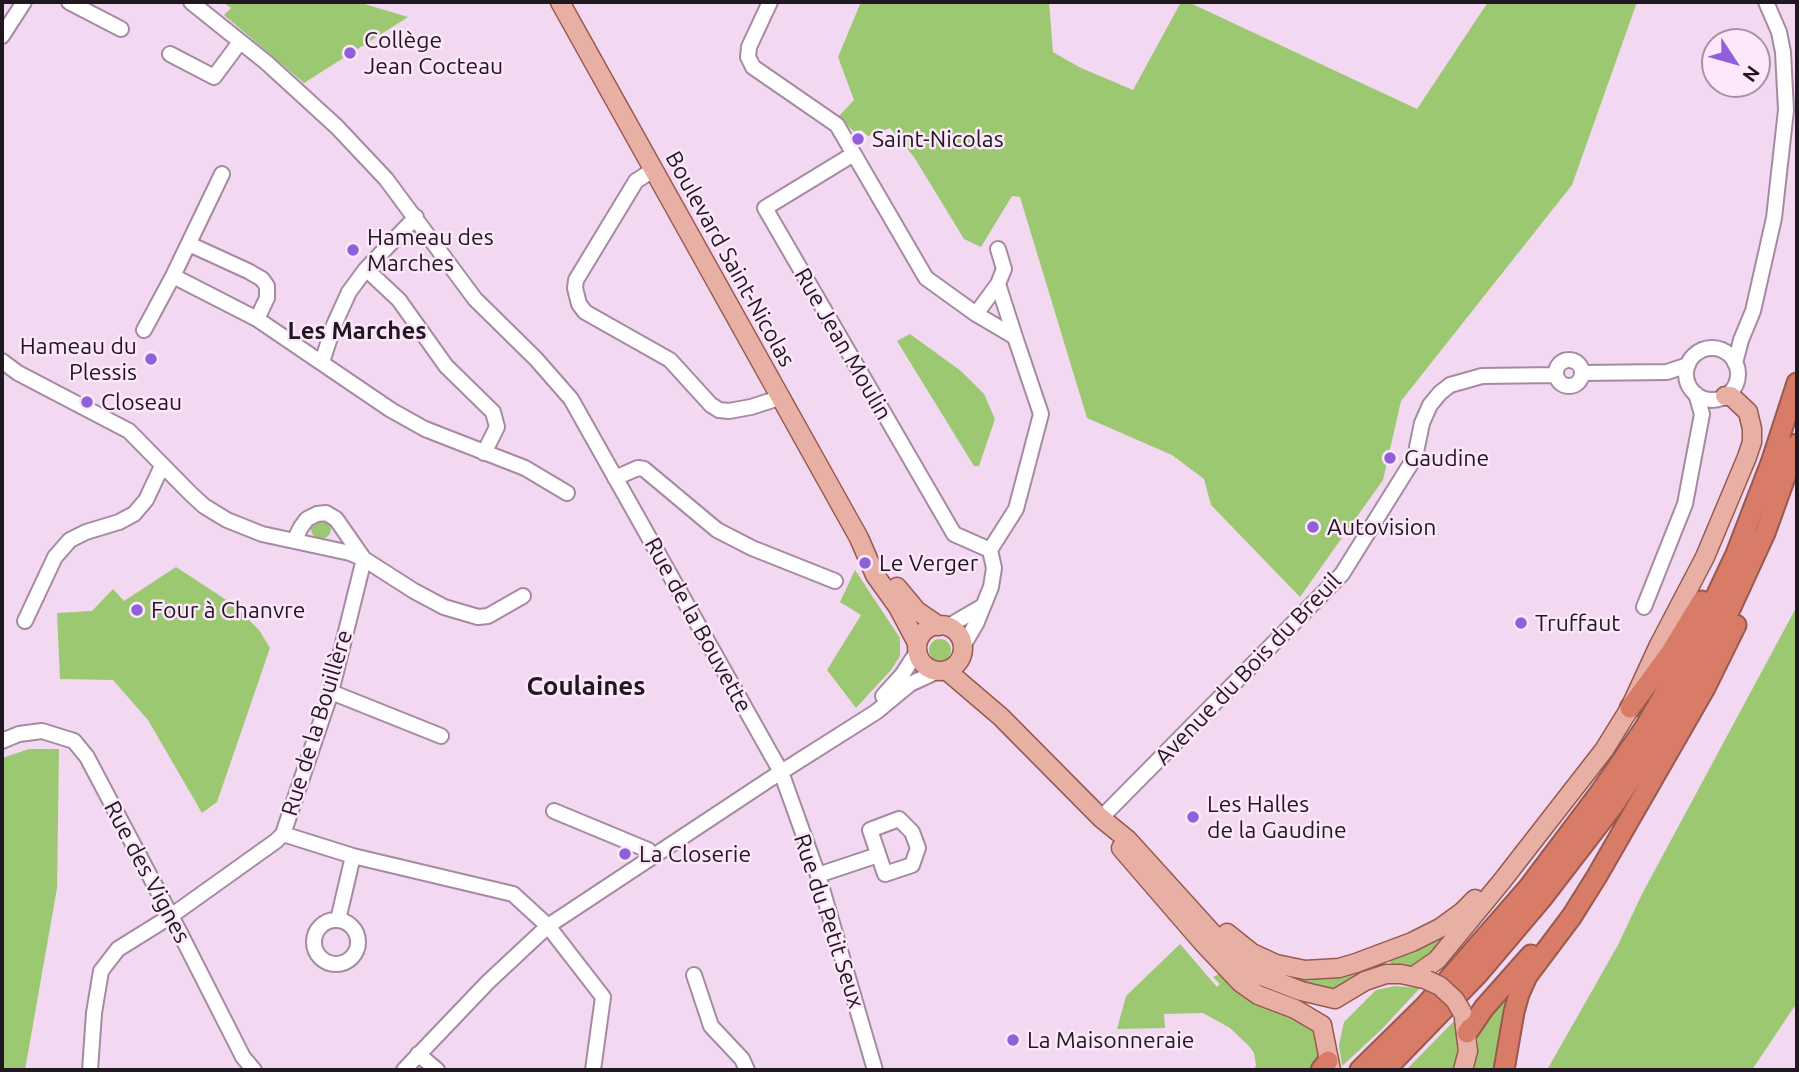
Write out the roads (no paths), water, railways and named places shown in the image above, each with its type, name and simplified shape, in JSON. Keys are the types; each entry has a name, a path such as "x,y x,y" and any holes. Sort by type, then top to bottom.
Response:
{"highway":[{"path":"1385,1070 1477,975 1543,897 1613,806 1659,736 1731,607 1797,383"},
{"path":"1360,1070 1426,1006 1463,965 1529,887 1599,794 1644,729 1695,641 1756,529 1797,444"},
{"path":"1630,708 1756,529"},
{"path":"1504,1070 1519,994 1527,976 1572,916 1597,876 1705,688 1744,607 1770,548 1756,529"},
{"path":"1467,1033 1484,1008 1583,896"}],"main road":[{"name":"Boulevard Saint-Nicolas","path":"560,2 859,538 875,575 898,607 917,648"},
{"path":"1421,978 1502,881 1604,750 1630,708 1659,645 1706,557 1752,442 1748,412 1731,396 1720,398"},
{"name":"Boulevard Saint-Nicolas","path":"859,538 907,602 928,620 943,626"},
{"path":"1001,717 971,676 958,634 943,626 925,631 917,648 924,666 942,671 1001,717 1101,818 1128,840 1224,946 1242,962 1262,976 1335,999 1365,981 1386,974 1421,978 1440,986 1455,1000 1462,1012 1468,1051 1464,1069"},
{"path":"942,671 953,667 962,651"},
{"path":"1101,818 1120,848 1227,970 1258,995 1295,1009 1322,1025 1326,1040 1327,1067"},
{"path":"1159,873 1252,953 1276,964 1305,970 1331,969 1356,963 1412,942 1440,928 1462,912 1482,891 1502,881"},
{"path":"1326,1040 1331,1019 1348,993"}],"street":[{"path":"2,36 24,2"},
{"path":"69,2 121,29"},
{"name":"Rue de la Bouvette","path":"191,2 337,127 386,178 475,299 536,359 571,399 781,772"},
{"path":"770,2 749,47 748,57 753,66 837,125 852,155 926,278 976,314 1015,337"},
{"path":"1702,414 1732,391 1737,379 1735,363 1753,311 1774,218 1786,110 1783,52 1769,4"},
{"path":"170,54 214,77 240,42"},
{"name":"Rue Jean Moulin","path":"852,155 765,208 954,534 990,550"},
{"path":"653,170 636,181 576,279 579,304 585,312 670,360 711,405 719,410 751,407 779,398"},
{"path":"144,330 222,174"},
{"path":"322,362 334,325 349,292 366,269 416,217"},
{"path":"189,244 262,279 267,286 267,298 257,319"},
{"path":"976,314 999,284 1004,269 998,249"},
{"path":"366,269 399,299 446,366 493,412 497,426 484,453"},
{"path":"173,276 257,319 414,423 525,468 567,493"},
{"path":"962,651 991,587 994,568 990,550 1016,509 1041,414 999,284"},
{"path":"1719,349 1741,340"},
{"path":"1667,372 1688,365 1699,352 1711,348 1727,353 1735,363"},
{"path":"2,361 18,373 130,431 204,506 227,520 262,534 334,548 364,559 444,607 478,617 488,616 523,596"},
{"path":"1688,365 1688,382"},
{"path":"1643,607 1685,504 1702,414 1696,394 1688,382 1667,372"},
{"name":"Avenue du Bois du Breuil","path":"1101,818 1342,574 1415,457 1422,422 1430,405 1450,385 1482,376 1556,375 1560,382 1568,386 1576,384 1582,373 1667,372"},
{"path":"1696,394 1720,398"},
{"path":"25,621 55,557 70,540 119,523 134,514 146,500 162,466"},
{"path":"615,478 638,468 644,470 717,530 752,548 835,581"},
{"path":"294,541 307,519 326,513 335,519 364,559"},
{"name":"Rue de la Bouillère","path":"90,1070 94,1013 101,971 118,949 171,916 283,834 331,692 364,559"},
{"path":"943,626 983,606"},
{"path":"858,723 902,676 917,648"},
{"path":"404,1070 488,982 548,926 858,723 910,684 942,671"},
{"path":"331,692 441,736"},
{"name":"Rue des Vignes","path":"2,741 19,734 42,731 74,741 87,757 243,1057 254,1070"},
{"name":"Rue du Petit Seux","path":"781,772 818,875 875,1070"},
{"path":"554,811 648,850 653,856"},
{"path":"283,834 353,856 513,894 548,926 604,997 593,1070"},
{"path":"818,875 878,855"},
{"path":"338,920 353,856"},
{"path":"694,975 711,1026 742,1059 747,1070"},
{"path":"418,1054 437,1070"}],"place":[{"name":"Collège Jean Cocteau","path":"350,53"},
{"name":"Saint-Nicolas","path":"858,139"},
{"name":"Hameau des Marches","path":"353,250"},
{"name":"Hameau du Plessis","path":"151,359"},
{"name":"Closeau","path":"87,402"},
{"name":"Gaudine","path":"1390,458"},
{"name":"Autovision","path":"1313,527"},
{"name":"Le Verger","path":"865,563"},
{"name":"Four à Chanvre","path":"137,610"},
{"name":"Truffaut","path":"1521,623"},
{"name":"Les Halles de la Gaudine","path":"1193,817"},
{"name":"La Closerie","path":"625,854"},
{"name":"La Maisonneraie","path":"1013,1040"}],"district":[{"name":"Les Marches","path":"357,331"},
{"name":"Coulaines","path":"586,686"}]}
